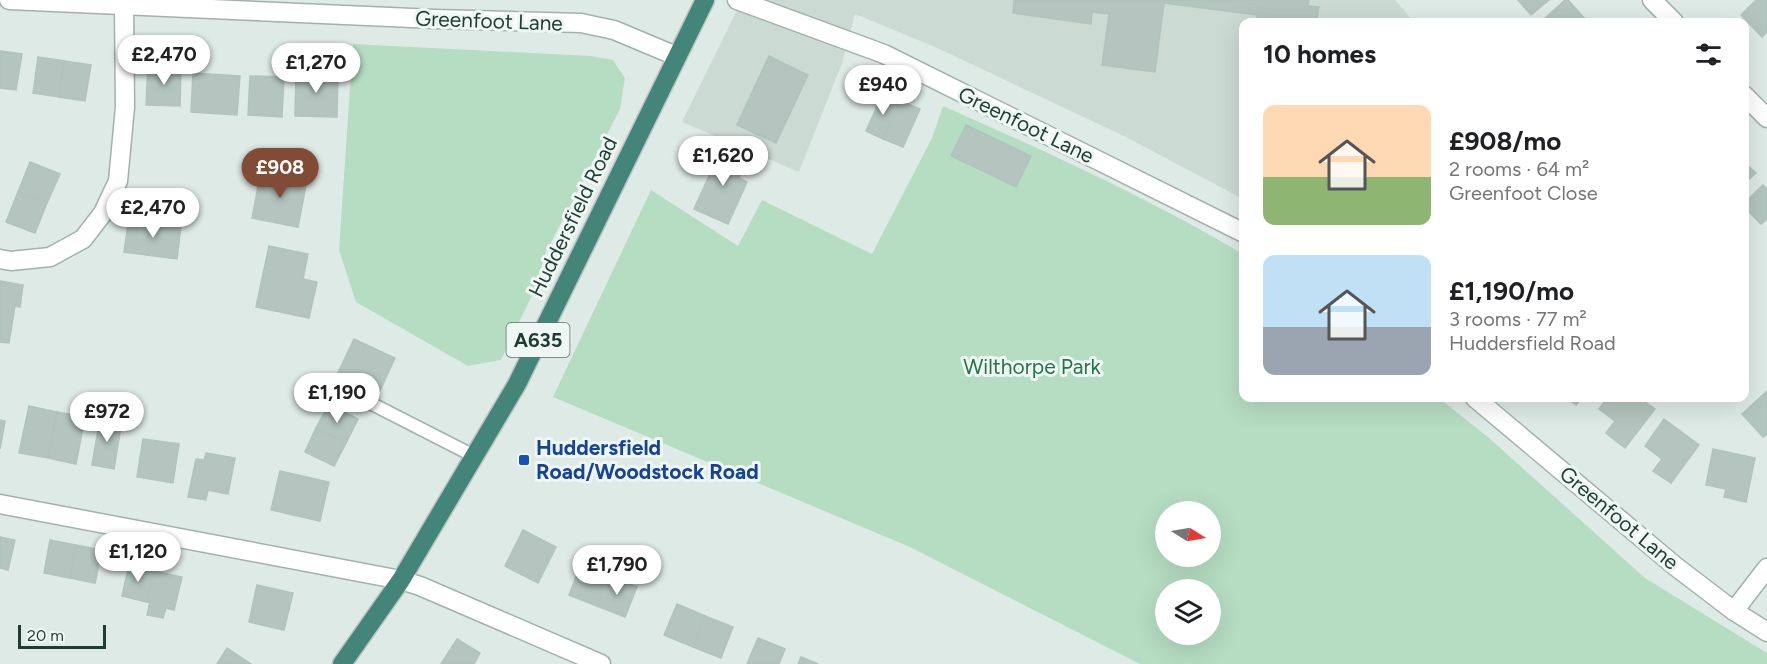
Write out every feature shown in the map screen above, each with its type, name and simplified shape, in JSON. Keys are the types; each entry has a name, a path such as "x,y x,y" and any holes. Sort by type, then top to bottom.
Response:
{"highway":[{"name":"Huddersfield Road","path":"342,664 401,580 517,384 705,0"}],"street":[{"name":"Greenfoot Lane","path":"9,0 92,2 124,7 581,23 614,30 676,57"},
{"name":"Greenfoot Lane","path":"737,0 884,54 1239,231"},
{"path":"1652,0 1670,18"},
{"path":"0,259 11,261 50,256 83,239 103,213 118,181 124,117 124,7"},
{"path":"1749,100 1767,118"},
{"name":"Greenfoot Lane","path":"1480,402 1666,558 1734,611 1767,632"},
{"path":"0,504 401,580 420,586 601,664"},
{"path":"1734,611 1767,568"}],"lane":[{"path":"329,382 474,456"}],"shaded area":[{"path":"742,0 1395,0 1411,18 1239,18 1239,197 1124,136 935,47 855,14 842,63 799,172 682,122"}],"green space":[{"path":"353,44 591,56 613,60 625,78 620,109 546,252 534,291 501,360 468,366 356,302 339,250"},
{"name":"Wilthorpe Park","path":"943,106 1020,140 1096,176 1239,252 1239,402 1444,402 1489,438 1645,578 1767,653 1767,664 1140,664 910,547 553,397 651,190 738,246 762,200 872,254 932,138"}],"building":[{"path":"1014,0 1309,0 1308,6 1319,7 1317,18 1257,18 1257,15 1164,3 1155,72 1102,65 1109,14 1092,12 1091,24 1013,13"},
{"path":"1518,0 1549,0 1531,15"},
{"path":"1565,0 1568,0 1584,18 1545,18"},
{"path":"1756,0 1767,0 1767,32 1762,37 1749,23 1749,18 1744,18 1741,15"},
{"path":"0,51 22,54 16,90 0,88"},
{"path":"769,56 808,75 776,143 737,125"},
{"path":"38,57 64,61 59,97 33,93"},
{"path":"64,61 91,65 85,101 59,97"},
{"path":"148,65 181,66 180,106 146,105"},
{"path":"296,72 338,73 337,117 295,116"},
{"path":"193,73 240,76 237,115 191,112"},
{"path":"250,76 284,77 282,117 248,115"},
{"path":"883,93 900,101 883,139 866,131"},
{"path":"900,101 920,109 903,147 883,139"},
{"path":"966,125 1031,156 1016,187 951,156"},
{"path":"722,147 748,158 739,178 747,182 728,224 694,209"},
{"path":"30,162 60,174 47,203 18,192"},
{"path":"1749,167 1756,173 1749,179"},
{"path":"261,171 307,180 298,227 252,218"},
{"path":"1763,185 1767,189 1767,219 1761,224 1749,212 1749,198"},
{"path":"18,192 47,203 35,233 6,222"},
{"path":"129,218 181,226 177,259 124,252"},
{"path":"269,246 308,254 303,279 317,282 309,318 256,307"},
{"path":"0,281 23,285 20,307 15,306 9,343 0,342"},
{"path":"354,339 395,358 377,397 336,377"},
{"path":"1767,391 1767,434 1763,437 1742,414"},
{"path":"1604,402 1645,402 1655,409 1625,448 1606,433 1615,421 1599,409"},
{"path":"329,404 358,419 346,443 316,428"},
{"path":"29,406 57,412 48,458 19,453"},
{"path":"57,412 85,417 76,464 48,458"},
{"path":"100,418 122,421 114,469 92,465"},
{"path":"1664,419 1699,445 1671,483 1653,471 1662,459 1645,446"},
{"path":"0,420 5,421 0,449"},
{"path":"316,428 346,443 334,466 305,452"},
{"path":"143,439 179,444 173,483 137,477"},
{"path":"1713,449 1755,458 1746,502 1724,497 1726,489 1706,485"},
{"path":"206,453 235,458 228,494 208,490 206,500 188,497 196,459 204,460"},
{"path":"280,471 329,482 320,521 271,510"},
{"path":"523,530 556,547 538,583 505,566"},
{"path":"0,537 15,540 8,570 0,568"},
{"path":"50,540 76,545 70,578 44,573"},
{"path":"76,545 102,550 95,583 70,578"},
{"path":"581,564 609,575 597,606 569,595"},
{"path":"129,565 154,571 147,602 122,596"},
{"path":"154,571 182,577 174,610 166,608 163,618 147,615 150,602 147,602"},
{"path":"609,575 637,587 625,617 597,606"},
{"path":"257,585 293,593 284,630 249,622"},
{"path":"677,604 705,616 693,647 664,635"},
{"path":"705,616 733,627 721,658 693,647"},
{"path":"758,638 785,649 779,664 747,664"},
{"path":"457,639 480,653 474,664 441,664"},
{"path":"227,648 251,664 217,664"},
{"path":"801,657 818,664 798,664"}],"place":[{"name":"Huddersfield Road/Woodstock Road","path":"524,460"}]}
